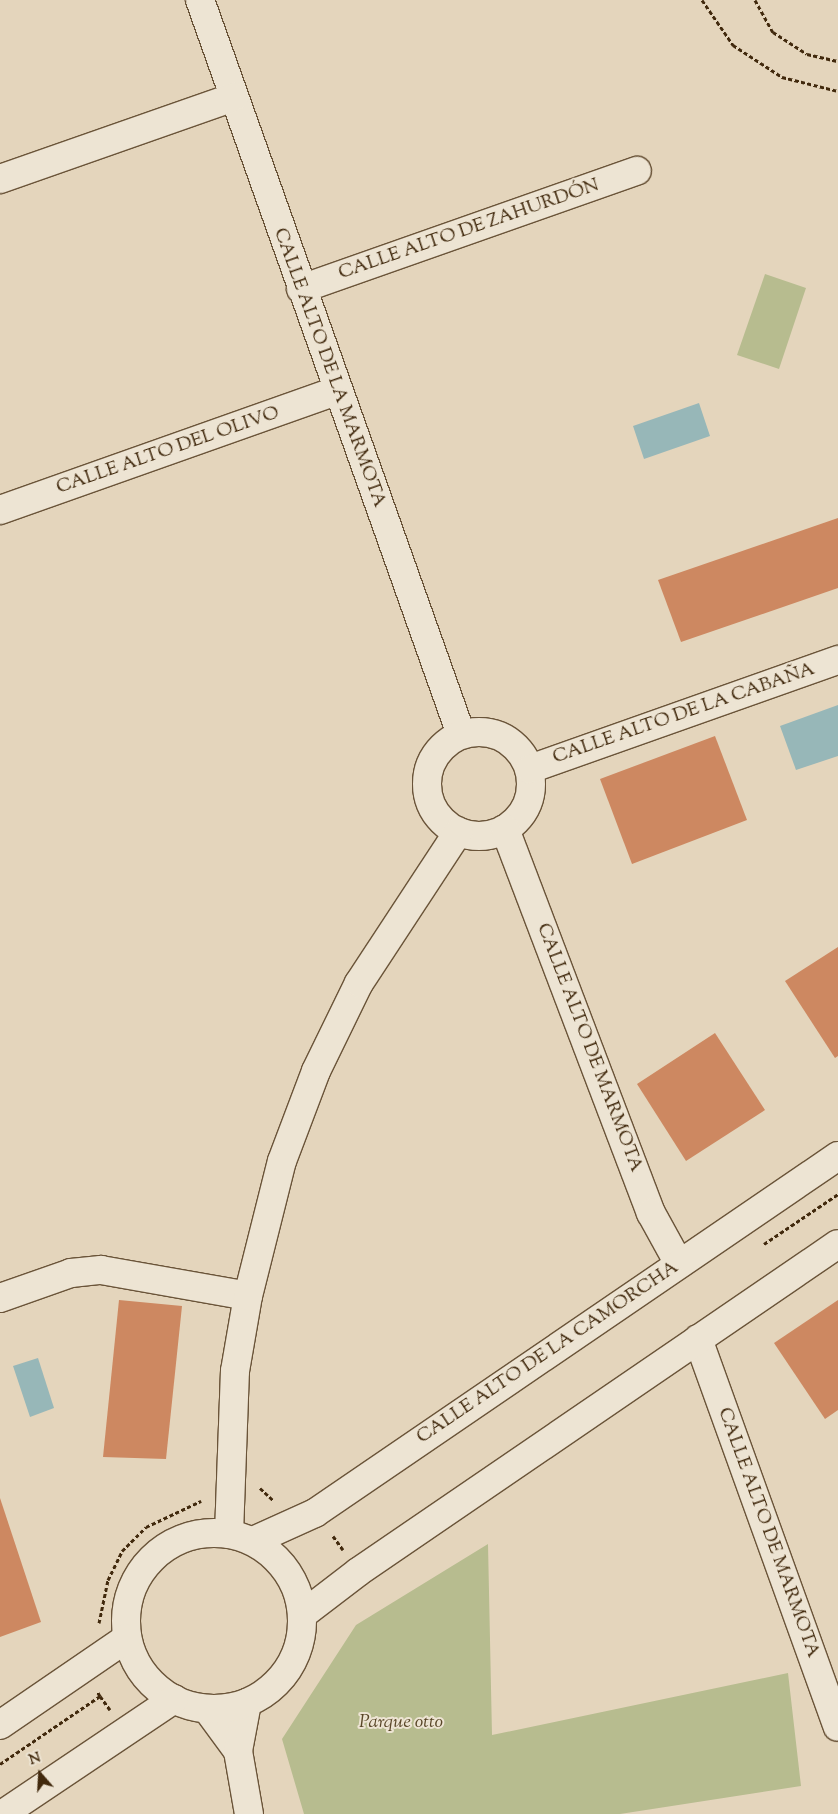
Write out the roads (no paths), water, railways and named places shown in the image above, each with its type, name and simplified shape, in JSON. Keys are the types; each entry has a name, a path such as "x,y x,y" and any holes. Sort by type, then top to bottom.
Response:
{"street":[{"name":"CALLE ALTO DE LA MARMOTA","path":"200,0 336,391 461,734"},
{"path":"0,179 234,97"},
{"name":"CALLE ALTO DE ZAHURDÓN","path":"301,289 637,171"},
{"name":"CALLE ALTO DEL OLIVO","path":"0,510 336,391"},
{"name":"CALLE ALTO DE LA CABAÑA","path":"530,768 838,660"},
{"path":"495,733 522,753 530,768 532,782 525,810 505,829 490,835 458,832 437,815 430,803 427,776 438,750 461,734 495,733"},
{"name":"CALLE ALTO DE MARMOTA","path":"505,829 651,1213 679,1264"},
{"path":"241,1538 235,1371 248,1296 282,1161 316,1071 359,983 458,832"},
{"name":"CALLE ALTO DE LA CAMORCHA","path":"241,1538 316,1513 838,1156"},
{"path":"302,1615 358,1572 838,1244"},
{"path":"0,1298 71,1273 101,1270 248,1296"},
{"name":"CALLE ALTO DE MARMOTA","path":"698,1339 838,1728"},
{"path":"187,1537 241,1538 288,1572 302,1615 302,1633 289,1668 264,1694 248,1703 207,1709 174,1699 143,1674 127,1638 129,1596 150,1559 187,1537"},
{"path":"0,1725 127,1638"},
{"path":"3,1814 174,1699"},
{"path":"248,1703 238,1751 249,1814"},
{"path":"207,1709 238,1751"}],"water":[{"path":"699,403 710,436 644,459 633,426"},
{"path":"838,705 838,756 796,770 780,726"},
{"path":"38,1358 54,1408 30,1417 13,1366"}],"park label":[{"name":"Parque otto","path":"401,1723"}]}
